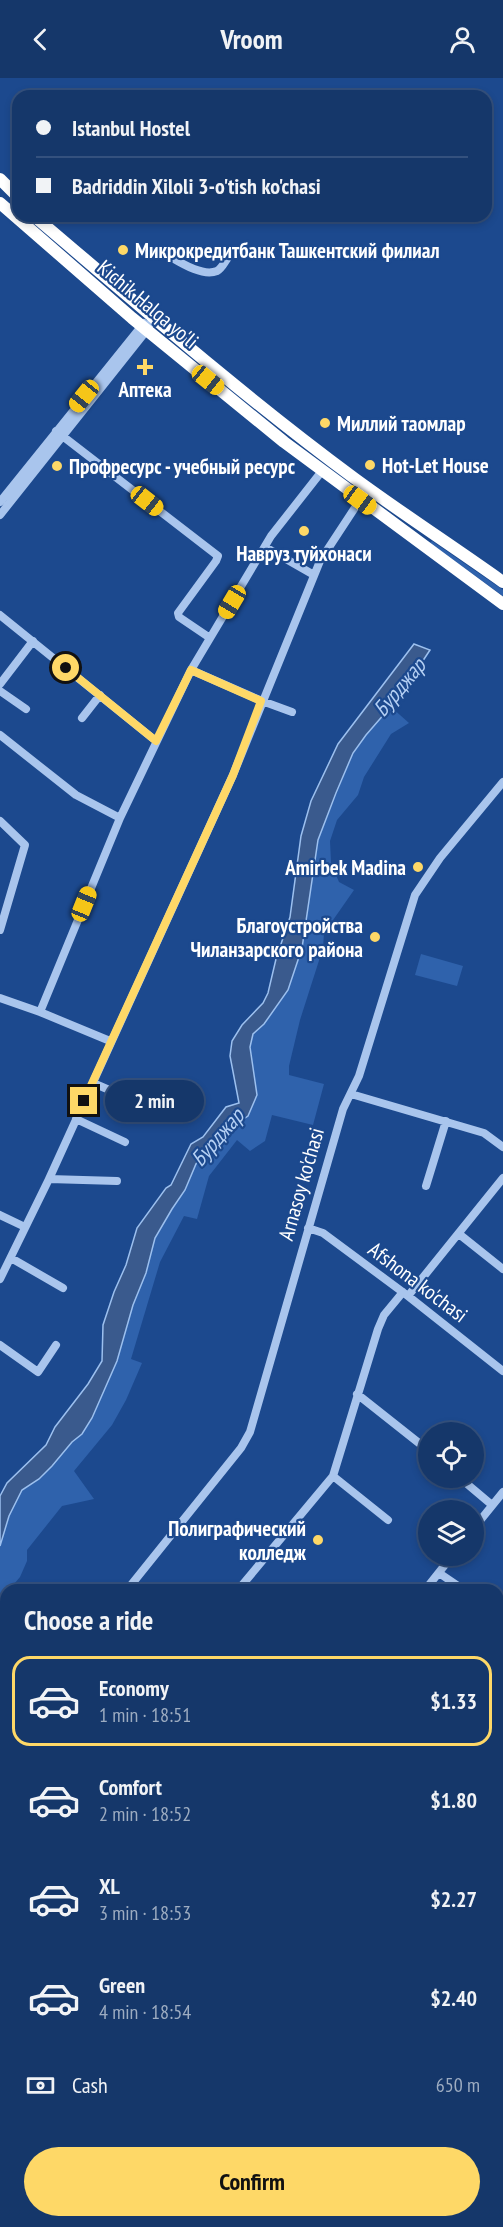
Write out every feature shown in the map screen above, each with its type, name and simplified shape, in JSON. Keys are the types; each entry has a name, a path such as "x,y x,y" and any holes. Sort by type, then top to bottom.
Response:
{"highway":[{"path":"0,179 12,191"},
{"name":"Kichik Halqa yo'li","path":"0,187 12,204"},
{"name":"Kichik Halqa yo'li","path":"30,222 144,328 318,476 360,500 503,604"},
{"name":"Kichik Halqa yo'li","path":"42,222 153,318 276,418 369,488 503,582"},
{"path":"360,500 369,488"}],"street":[{"path":"169,256 182,264 208,272 221,268 227,259"},
{"path":"0,515 60,434 153,318"},
{"path":"0,502 60,434"},
{"path":"60,434 218,556 178,613 179,617 210,638"},
{"path":"40,1012 120,818 191,670 265,547 318,476"},
{"path":"0,1279 49,1179 233,775 261,701 320,561 360,500"},
{"path":"265,547 314,575"},
{"path":"0,615 156,741"},
{"path":"0,684 33,641"},
{"path":"191,670 292,712"},
{"path":"0,691 26,709"},
{"path":"82,718 100,695"},
{"path":"0,735 76,795 120,818"},
{"name":"Arnasoy ko'chasi","path":"132,1584 241,1448 250,1432 343,1109 359,1076 415,895 440,858 503,782"},
{"path":"0,821 25,845 2,915 0,930"},
{"path":"0,998 110,1041"},
{"path":"93,1083 114,1092"},
{"path":"351,1094 484,1133 503,1147"},
{"path":"76,1119 125,1142"},
{"path":"426,1186 446,1121"},
{"path":"243,1584 333,1476 381,1322 459,1234 503,1178"},
{"path":"49,1179 117,1181"},
{"path":"0,1215 25,1227"},
{"name":"Afshona ko'chasi","path":"308,1228 323,1233 406,1294 503,1371"},
{"path":"459,1234 503,1269"},
{"path":"10,1258 63,1288"},
{"path":"0,1345 38,1372 56,1345"},
{"path":"357,1394 418,1442"},
{"path":"333,1476 388,1520"},
{"path":"472,1488 492,1505"},
{"path":"484,1515 503,1492"},
{"path":"429,1584 444,1566"},
{"path":"438,1573 455,1584"}],"shaded area":[{"path":"432,541 503,590 503,596 430,543"},
{"path":"391,707 409,723 391,734 364,777 358,795 337,820 330,841 331,863 339,882 354,890 324,933 323,948 300,1020 289,1066 289,1075 324,1084 313,1125 272,1115 265,1141 250,1151 237,1140 209,1176 197,1219 184,1216 160,1262 131,1359 142,1363 126,1400 112,1425 74,1471 94,1499 62,1506 27,1550 27,1561 20,1577 14,1584 0,1584 0,1546 9,1516 22,1490 39,1479 52,1466 72,1442 82,1434 92,1418 117,1361 155,1238 185,1190 196,1164 217,1137 248,1116 257,1095 250,1047 253,1034 264,1024 288,990 302,948 318,840 353,753"},
{"path":"421,954 463,966 457,986 415,975"}],"water":[{"name":"Бурджар","path":"414,644 430,650 399,697 353,753 318,840 302,948 288,990 264,1024 253,1034 250,1047 257,1095 248,1116 217,1137 196,1164 185,1190 155,1238 117,1361 92,1418 82,1434 72,1442 52,1466 39,1479 22,1490 9,1516 0,1546 0,1496 7,1483 46,1445 55,1427 88,1384 102,1361 103,1325 126,1265 137,1228 166,1188 171,1185 191,1144 203,1137 226,1107 239,1103 230,1056 232,1041 242,1025 263,1003 268,993 290,917 301,836 311,801 338,744"}],"place":[{"name":"Микрокредитбанк Ташкентский филиал","path":"123,250"},
{"name":"Аптека","path":"145,367"},
{"name":"Миллий таомлар","path":"325,423"},
{"name":"Hot-Let House","path":"370,465"},
{"name":"Профресурс - учебный ресурс","path":"57,466"},
{"name":"Навруз туйхонаси","path":"304,531"},
{"name":"Amirbek Madina","path":"418,867"},
{"name":"Благоустройства Чиланзарского района","path":"375,937"},
{"name":"Полиграфический колледж","path":"318,1540"}],"route":[{"path":"66,668 156,741 191,670 261,701 233,775 84,1101"}]}
